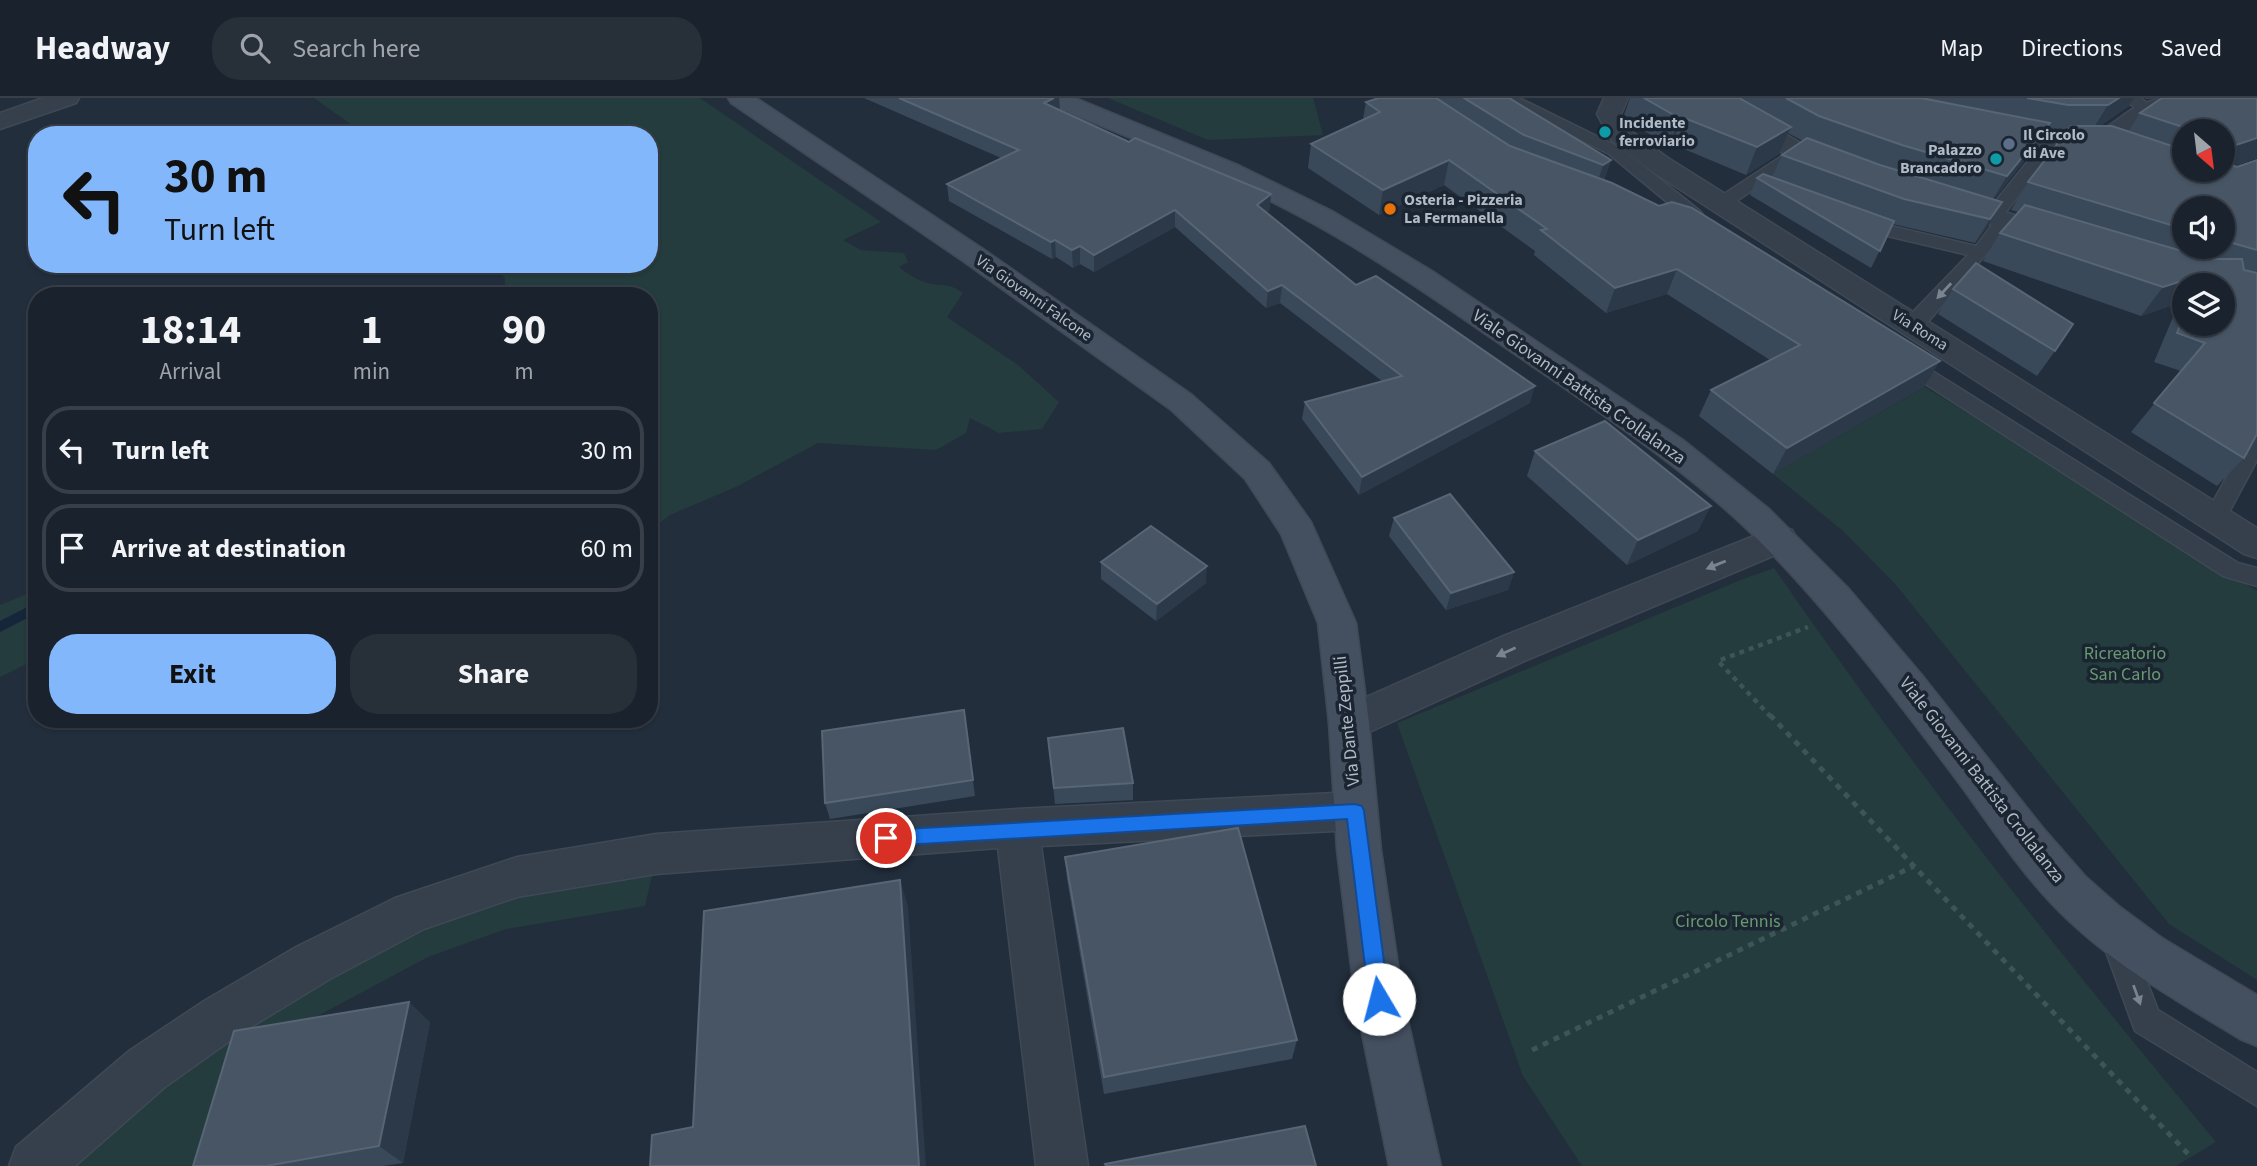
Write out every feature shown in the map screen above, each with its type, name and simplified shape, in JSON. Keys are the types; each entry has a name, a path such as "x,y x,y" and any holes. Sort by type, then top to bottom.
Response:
{"main road":[{"name":"Via Giovanni Falcone","path":"740,98 973,255 1181,402 1257,471 1298,531"},
{"name":"Viale Giovanni Battista Crollalanza","path":"1054,98 1288,199 1377,249 1621,412 1717,485 1779,539 1848,613 1891,663 2048,868 2082,904 2113,930 2257,1022"},
{"name":"Via Dante Zeppilli","path":"1298,531 1337,623 1349,723 1355,811 1379,999 1415,1166"}],"street":[{"path":"0,121 67,98"},
{"name":"Via Roma","path":"1616,98 1609,114 1621,136 1659,164 2257,545"},
{"path":"1704,98 1797,151 1866,177"},
{"path":"2098,143 2139,104 2191,98"},
{"path":"1969,127 2051,143 2098,143 2134,155"},
{"path":"1916,193 2085,245"},
{"path":"1349,723 1515,648 1779,539"},
{"path":"35,1166 147,1069 221,1018 313,963 425,908 517,877 656,853 1017,828 1355,811"},
{"path":"1017,828 1062,1166"}],"lane":[{"path":"1507,98 1615,151 1693,215 1693,229"},
{"path":"1914,326 1920,316 1980,252 2051,143"},
{"path":"1721,204 1797,151"},
{"path":"1753,181 1777,190"},
{"path":"1837,212 1885,230 1980,252"},
{"path":"1880,347 2231,570 2257,578"},
{"path":"2215,518 2257,442"},
{"path":"2113,930 2146,1020 2257,1090"}],"path":[{"path":"1848,613 1718,661 2191,1157"},
{"path":"1532,1050 1914,866"}],"green space":[{"path":"314,98 700,98 881,222 843,240 861,250 904,253 908,262 899,267 908,274 931,284 953,287 963,293 947,317 1018,365 1059,402 1042,429 999,433 970,418 966,433 936,450 818,443 738,486 670,515 658,524 658,287 505,287 505,278 500,273 658,273 658,126 353,126"},
{"path":"1108,98 1313,98 1323,135 1208,140"},
{"name":"Ricreatorio San Carlo","path":"1925,387 2257,591 2257,980 2169,924 1896,585 1843,531 1773,474"},
{"name":"Circolo Tennis","path":"1774,568 1933,788 2101,1002 2216,1142 2176,1166 1582,1166 1523,1076 1397,723"},
{"path":"28,594 28,663 0,677 0,605"},
{"path":"655,862 645,906 506,929 428,957 310,1020 227,1166 46,1166 154,1077 414,920"}],"building":[{"path":"899,98 1054,98 1044,103 1129,142 1135,138 1271,194 1257,205 1356,285 1376,276 1535,386 1362,477 1305,402 1402,376 1282,285 1268,291 1175,210 1094,255 1080,246 1072,250 1055,240 1051,242 947,184 1019,150"},
{"path":"1379,98 1436,98 1510,146 1612,183 1659,206 1672,202 1692,208 1940,361 1787,448 1711,390 1800,345 1677,269 1615,288 1541,230 1547,229 1449,160 1383,190 1311,144 1380,112 1366,102"},
{"path":"1464,98 1509,98 1611,160 1603,165 1524,135"},
{"path":"1644,98 1739,98 1791,127 1757,147 1679,118"},
{"path":"1786,98 1921,98 2050,123 2007,176 1902,145 1819,116"},
{"path":"2027,98 2119,98 2108,105 2068,105"},
{"path":"2162,98 2257,98 2257,138 2235,145 2235,119 2172,119 2172,123 2140,113"},
{"path":"2071,126 2112,126 2172,146 2172,182 2235,182 2235,166 2257,160 2257,250 2235,244 2235,196 2172,196 2172,225 2028,182"},
{"path":"1807,138 1880,165 2002,202 1990,219 1904,199 1782,155"},
{"path":"1763,174 1894,221 1880,251 1757,178"},
{"path":"2025,205 2172,248 2172,259 2242,259 2244,270 2257,273 2257,434 2244,458 2154,403 2205,343 2185,336 2235,336 2235,273 2172,273 2172,284 2163,287 2000,233"},
{"path":"1976,263 2073,324 2055,351 1953,289"},
{"path":"1605,421 1711,506 1638,540 1535,451"},
{"path":"1450,494 1514,572 1451,593 1394,518"},
{"path":"1151,526 1207,566 1157,604 1101,562"},
{"path":"964,710 973,780 825,803 822,731"},
{"path":"1123,728 1133,783 1054,788 1048,738"},
{"path":"1238,828 1297,1040 1104,1077 1065,857"},
{"path":"900,880 919,1166 650,1166 652,1135 693,1127 704,911"},
{"path":"409,1002 379,1146 266,1166 193,1166 234,1031"},
{"path":"1305,1126 1316,1166 1105,1164"}],"waterway":[{"path":"0,627 28,612"}],"place":[{"name":"Incidente ferroviario","path":"1605,132"},
{"name":"Il Circolo di Ave","path":"2009,144"},
{"name":"Palazzo Brancadoro","path":"1996,159"},
{"name":"Osteria - Pizzeria La Fermanella","path":"1390,209"}],"route":[{"path":"886,838 1017,828 1355,811 1379,999"}]}
